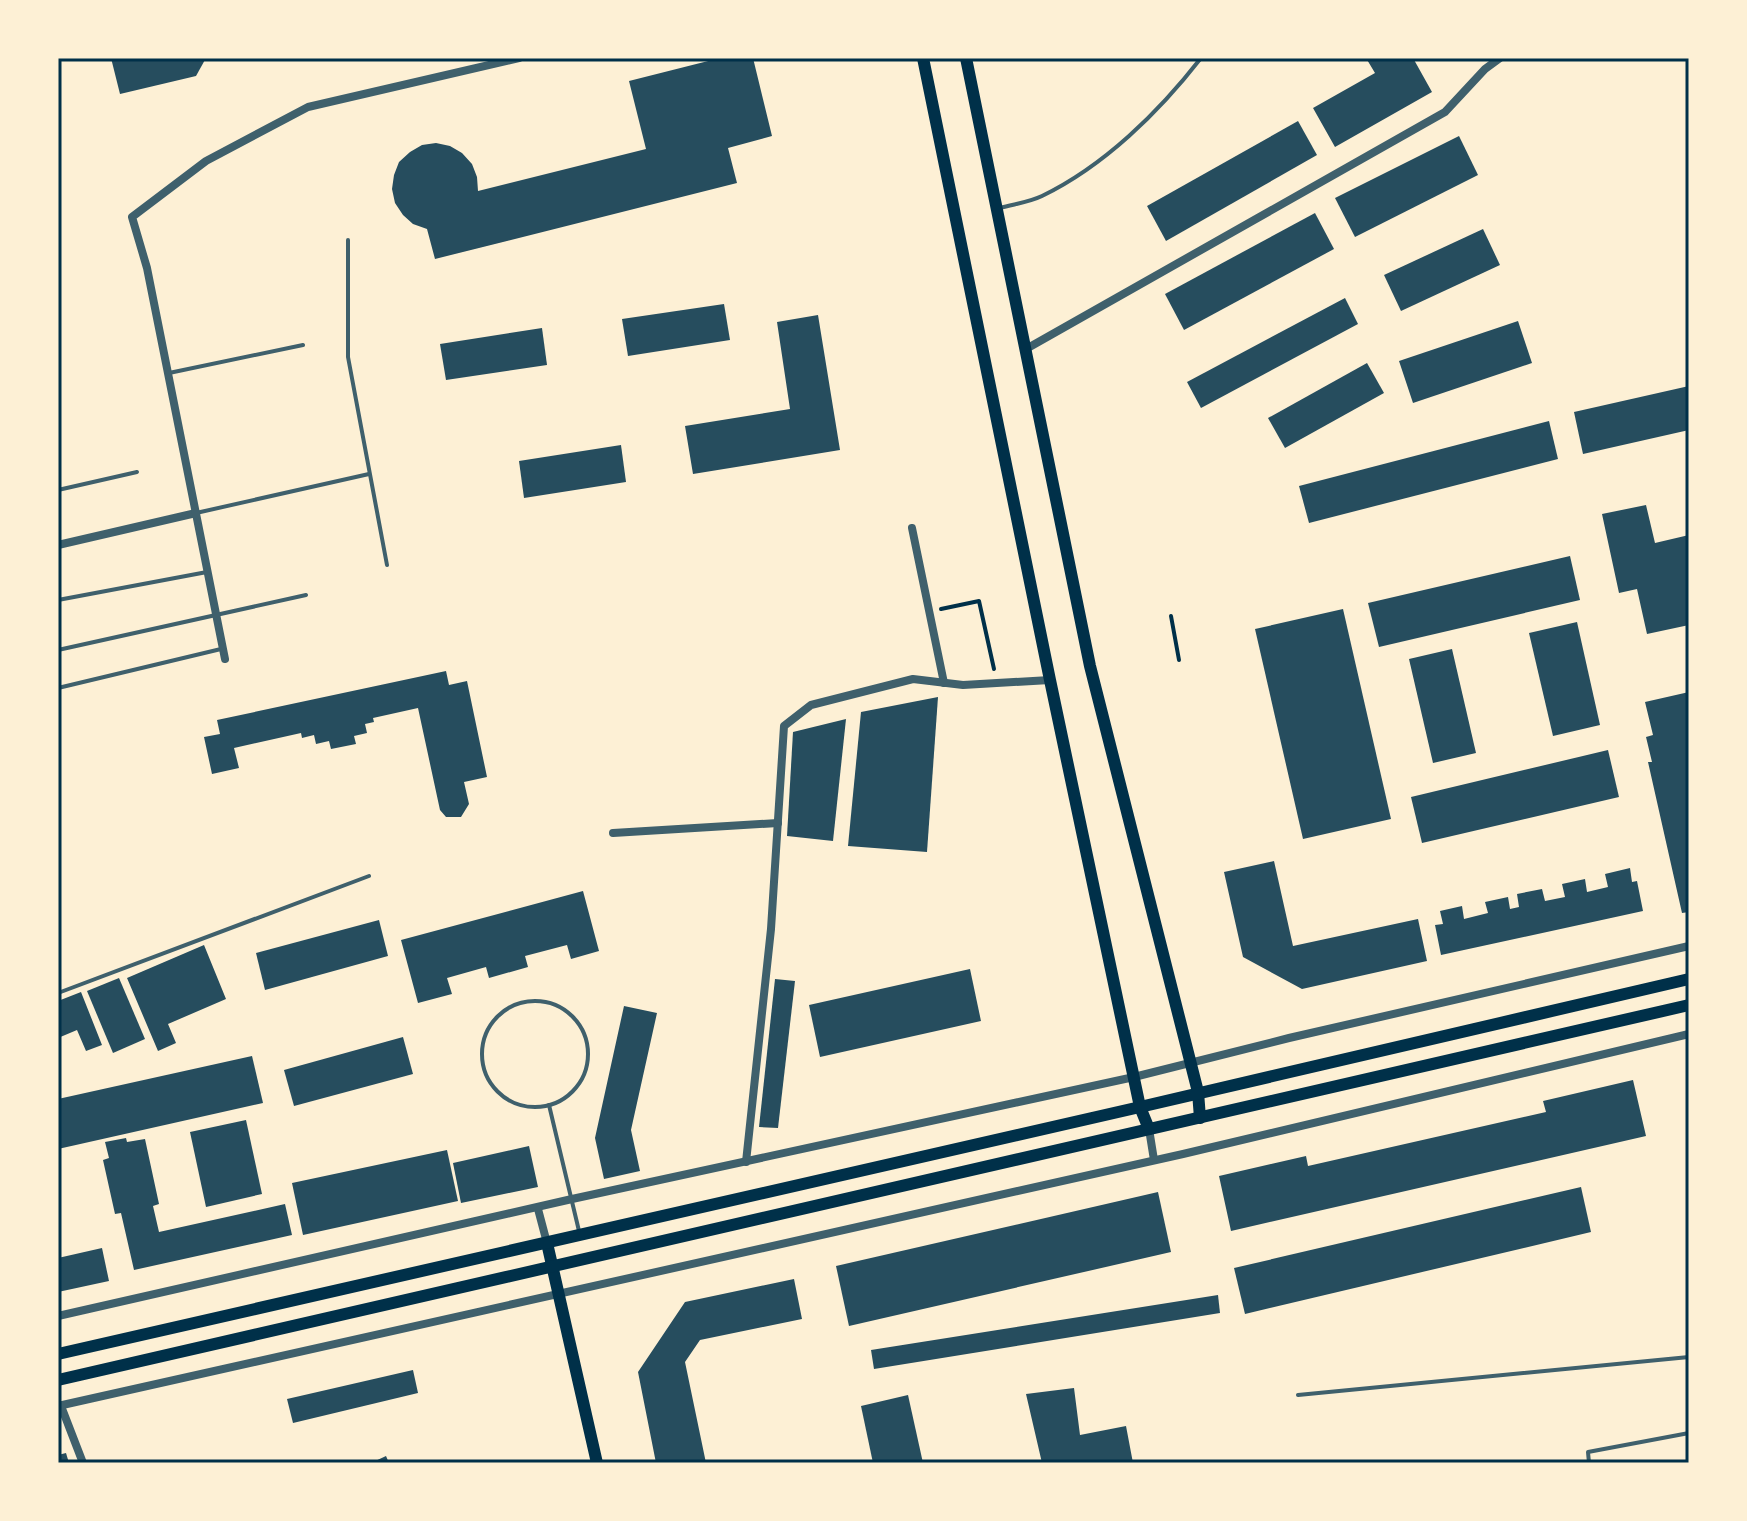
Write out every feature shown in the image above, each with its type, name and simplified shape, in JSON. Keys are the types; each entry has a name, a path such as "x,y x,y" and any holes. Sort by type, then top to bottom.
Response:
{"main road":[{"path":"923,58 1140,1107 1149,1129"},
{"path":"966,58 1090,666 1198,1092 1200,1118"},
{"path":"58,1354 1689,979"},
{"path":"58,1380 1689,1005"},
{"path":"547,1243 597,1463"}],"street":[{"path":"225,659 147,268 132,217 206,161 308,107 519,58"},
{"path":"1026,349 1445,112 1485,69 1500,58"},
{"path":"58,545 196,513"},
{"path":"912,528 944,683"},
{"path":"746,1162 771,929 784,726 811,705 913,679 963,685 1050,680"},
{"path":"613,833 778,823"},
{"path":"58,1316 572,1199 1134,1077 1689,946"},
{"path":"83,1463 59,1406 1154,1160 1689,1034"},
{"path":"1149,1129 1154,1160"},
{"path":"538,1209 547,1243"}],"lane":[{"path":"998,209 1041,196 1104,157 1175,91 1201,58"},
{"path":"348,240 348,357 387,565"},
{"path":"169,373 303,345"},
{"path":"58,490 137,472"},
{"path":"196,513 369,474"},
{"path":"58,600 209,571"},
{"path":"58,650 306,595"},
{"path":"58,688 223,648"},
{"path":"58,993 369,876"},
{"path":"542,1000 561,1007 577,1021 586,1039 588,1060 581,1080 567,1096 549,1105 528,1107 508,1100 492,1086 483,1068 482,1047 488,1027 502,1011 521,1002 542,1000"},
{"path":"549,1105 580,1234"},
{"path":"1298,1395 1689,1357"},
{"path":"1589,1463 1588,1452 1689,1433"}],"path":[{"path":"929,612 979,601 994,671"},
{"path":"1171,616 1179,660"}],"building":[{"path":"111,58 206,58 196,76 120,94"},
{"path":"720,58 753,58 772,136 728,148 737,183 435,259 427,229 413,224 395,203 392,189 399,162 422,145 436,143 462,153 472,164 478,191 646,149 629,81"},
{"path":"1366,58 1413,58 1432,92 1335,147 1313,108 1375,73"},
{"path":"1298,121 1317,155 1166,241 1147,206"},
{"path":"1459,136 1478,175 1355,237 1335,198"},
{"path":"1315,213 1334,249 1184,330 1165,294"},
{"path":"1483,229 1500,265 1401,311 1384,275"},
{"path":"1345,298 1358,324 1201,408 1187,382"},
{"path":"724,304 730,340 628,356 622,319"},
{"path":"818,315 840,450 693,474 685,426 790,409 777,322"},
{"path":"1518,321 1532,363 1413,403 1399,361"},
{"path":"542,328 547,365 446,380 440,344"},
{"path":"1367,363 1384,393 1285,448 1268,418"},
{"path":"1689,386 1689,430 1583,454 1574,412"},
{"path":"1549,421 1558,459 1309,523 1299,486"},
{"path":"621,445 626,482 524,498 519,461"},
{"path":"1646,505 1655,543 1689,535 1689,625 1647,634 1637,589 1619,593 1602,514"},
{"path":"1570,556 1580,600 1379,647 1368,603"},
{"path":"1343,609 1391,819 1303,839 1255,629"},
{"path":"1577,622 1600,725 1553,736 1529,633"},
{"path":"1452,649 1476,753 1433,763 1409,659"},
{"path":"446,671 449,685 467,681 487,777 464,782 469,804 461,817 446,817 440,810 418,708 373,718 374,722 365,724 367,733 354,736 356,744 331,749 329,741 316,744 314,735 302,738 301,733 234,748 239,768 212,774 204,737 220,734 217,720"},
{"path":"1689,692 1689,912 1682,913 1648,762 1652,762 1646,737 1653,735 1645,702"},
{"path":"938,697 927,852 848,846 861,712"},
{"path":"846,719 833,841 787,836 793,732"},
{"path":"1608,750 1619,797 1422,843 1411,797"},
{"path":"1274,861 1293,946 1418,919 1427,961 1302,989 1243,957 1224,872"},
{"path":"1630,868 1632,882 1637,881 1643,911 1441,955 1435,925 1443,924 1440,911 1462,906 1464,919 1488,913 1485,902 1508,897 1510,909 1519,907 1517,894 1542,889 1545,901 1565,897 1562,884 1585,879 1587,892 1608,887 1605,874"},
{"path":"583,891 599,951 571,959 567,945 525,956 528,967 489,978 486,967 447,978 452,994 418,1003 401,940"},
{"path":"379,920 388,956 265,990 256,953"},
{"path":"204,945 226,999 168,1024 176,1043 158,1051 127,978"},
{"path":"970,969 981,1021 820,1057 809,1005"},
{"path":"119,978 145,1039 113,1053 87,991"},
{"path":"775,979 795,981 778,1128 759,1127"},
{"path":"81,992 102,1045 86,1051 77,1030 58,1038 58,1001"},
{"path":"624,1006 657,1013 631,1130 640,1171 604,1179 595,1138"},
{"path":"403,1037 413,1074 294,1106 284,1070"},
{"path":"252,1056 263,1103 58,1149 58,1099"},
{"path":"1633,1080 1646,1136 1231,1231 1219,1176 1306,1156 1308,1166 1546,1112 1543,1101"},
{"path":"246,1120 262,1194 206,1207 190,1132"},
{"path":"126,1138 127,1142 145,1139 159,1204 153,1206 159,1232 285,1204 292,1235 134,1270 121,1213 115,1214 103,1160 109,1158 105,1142"},
{"path":"529,1146 538,1187 461,1203 453,1163"},
{"path":"447,1150 458,1201 303,1235 292,1183"},
{"path":"1581,1187 1591,1232 1245,1314 1234,1268"},
{"path":"1158,1192 1171,1252 849,1326 836,1266"},
{"path":"102,1248 109,1281 58,1292 58,1258"},
{"path":"794,1279 802,1319 700,1340 685,1362 706,1463 656,1463 638,1372 685,1302"},
{"path":"1218,1295 1220,1313 874,1369 871,1350"},
{"path":"413,1370 418,1393 293,1423 287,1399"},
{"path":"1074,1388 1080,1435 1126,1426 1133,1463 1042,1463 1026,1394"},
{"path":"908,1395 923,1463 873,1463 861,1406"},
{"path":"66,1453 69,1463 58,1463 58,1455"},
{"path":"386,1456 389,1463 371,1463"}]}
